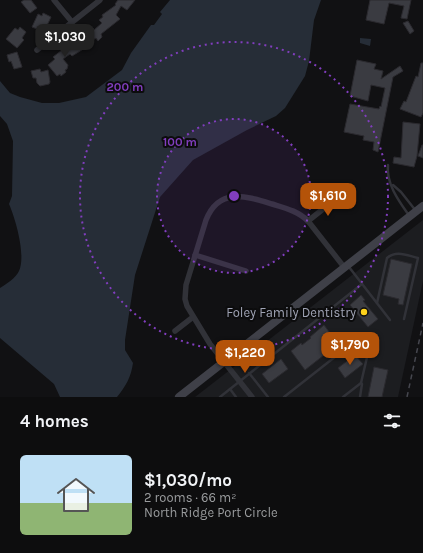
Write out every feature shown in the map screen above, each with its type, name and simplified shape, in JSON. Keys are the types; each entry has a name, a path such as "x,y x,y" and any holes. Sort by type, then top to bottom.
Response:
{"main road":[{"path":"179,397 416,211"}],"street":[{"path":"54,0 72,22"},
{"path":"37,50 100,0"},
{"path":"252,397 210,344 187,306 185,292 195,255 208,216 215,206 233,196 246,196 291,210 303,216 308,221 346,266"},
{"path":"308,221 337,198"},
{"path":"195,255 246,272"},
{"path":"175,331 193,317"}],"lane":[{"path":"388,165 388,175 398,199 416,211"},
{"path":"391,184 403,195 416,211"},
{"path":"398,199 403,195"},
{"path":"377,303 387,258 392,254 397,253 418,258 404,319"},
{"path":"346,266 390,320"},
{"path":"220,397 362,284"},
{"path":"284,397 345,348"},
{"path":"360,397 361,383 368,353"},
{"path":"249,373 268,397"},
{"path":"343,397 361,383"},
{"path":"230,389 236,397"}],"shaded area":[{"path":"170,0 321,0 314,20 309,61 305,76 285,108 276,116 247,130 193,160 160,197 135,275 125,340 125,350 133,363 128,381 123,389 117,397 60,397 54,384 0,338 0,288 11,281 18,274 21,264 21,247 17,228 9,204 12,196 13,141 7,124 0,116 0,81 10,93 42,103 59,103 86,97 122,70 131,53 151,25 154,25 162,14 160,12"},
{"path":"360,38 371,39 370,46 360,43"},
{"path":"423,220 423,281 398,397 195,397"}],"building":[{"path":"24,0 31,0 37,8 30,13 21,2"},
{"path":"118,0 135,0 127,10 121,6 116,15 120,19 101,34 102,37 98,41 96,38 90,42 77,36 87,27 89,29 93,28 94,30 102,23 99,20 103,17 102,15 116,5 115,4"},
{"path":"370,0 411,0 407,19 401,18 404,6 389,3 384,24 366,20"},
{"path":"43,13 51,17 43,34 36,31 37,29 32,27 38,14 42,16"},
{"path":"408,21 414,31 410,34 403,23"},
{"path":"20,27 26,32 22,38 24,40 17,48 6,39 15,28 18,30"},
{"path":"76,36 85,48 72,56 70,54 63,59 68,65 67,69 65,70 66,72 61,76 60,74 57,76 48,65 55,59 53,57 75,43 72,40"},
{"path":"17,52 22,67 14,69 11,61 9,62 7,55"},
{"path":"357,60 376,64 374,69 383,71 381,79 400,66 403,71 393,77 378,152 373,150 374,142 363,140 364,136 344,132 350,104 379,109 380,106 381,107 385,88 371,85 368,101 350,96"},
{"path":"421,63 423,63 423,113 421,117 400,109 404,101 406,102 416,76 418,77"},
{"path":"40,69 41,72 48,70 49,84 40,86 37,83 36,78 33,78 31,71"},
{"path":"403,122 420,124 417,156 414,167 393,163 394,157 401,158"},
{"path":"423,145 423,158 418,156"},
{"path":"391,259 412,264 403,305 398,304 399,299 383,295"},
{"name":"Foley Family Dentistry","path":"361,295 365,300 363,301 378,319 368,327 350,305"},
{"path":"324,325 338,344 305,370 291,351 301,343 302,345 311,338 310,337"},
{"path":"355,355 363,364 345,378 338,368"},
{"path":"281,359 288,369 269,383 262,374"},
{"path":"374,367 388,370 382,397 368,397"}],"railway":[{"path":"407,397 423,323"}],"place":[{"name":"Foley Family Dentistry","path":"364,312"}]}
